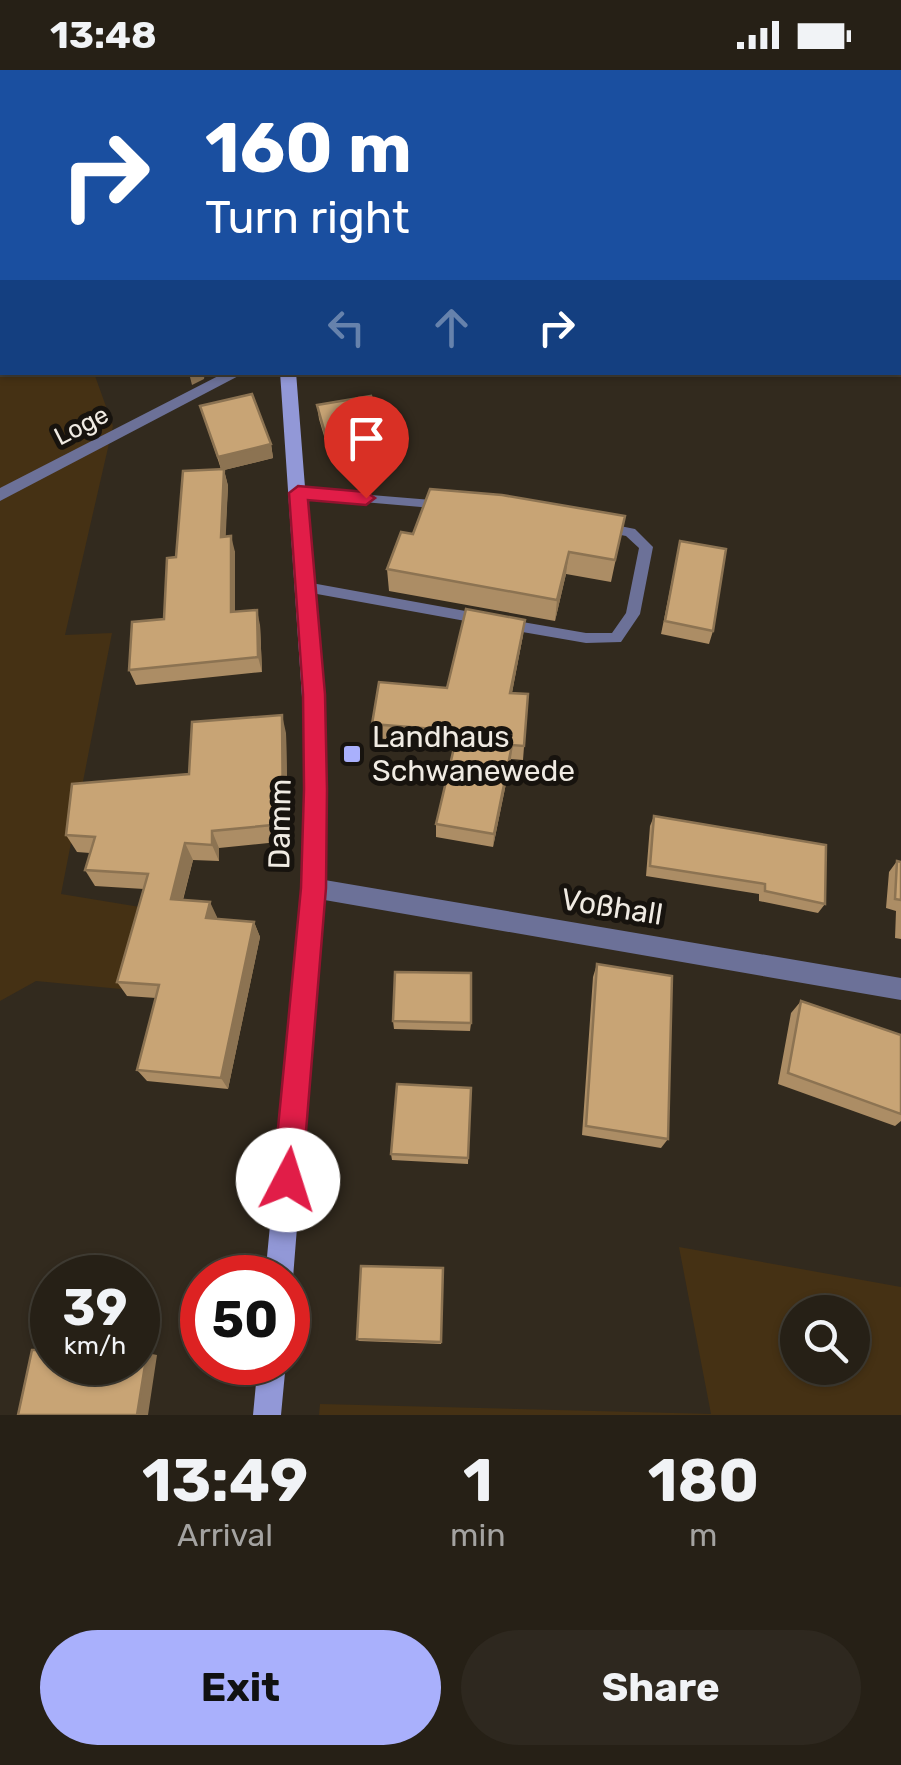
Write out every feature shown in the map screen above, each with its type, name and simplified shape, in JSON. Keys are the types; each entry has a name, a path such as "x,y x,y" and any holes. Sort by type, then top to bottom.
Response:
{"main road":[{"name":"Damm","path":"281,1255 314,888 316,756 288,375"},
{"path":"267,1415 270,1385"}],"street":[{"name":"Loge","path":"0,495 233,375"},
{"name":"Voßhall","path":"314,888 901,988"}],"lane":[{"path":"298,493 464,507"},
{"path":"306,588 586,638 616,638 633,614 646,547 630,532 593,526"}],"shaded area":[{"path":"0,375 95,375 113,426 65,635 112,633 61,894 146,908 121,989 36,981 0,1001"},
{"path":"679,1247 901,1287 901,1415 319,1415 320,1404 711,1414"}],"building":[{"path":"252,394 271,444 218,457 200,406"},
{"path":"371,396 387,445 354,451 350,436 327,440 317,405"},
{"path":"224,469 221,537 231,536 231,612 257,610 258,657 129,670 132,622 164,619 167,558 176,557 183,471"},
{"path":"430,489 502,495 625,516 615,560 569,552 557,600 387,569 401,532 413,534"},
{"path":"680,541 726,549 713,631 665,621"},
{"path":"466,609 525,620 510,693 528,694 524,746 512,745 494,834 436,824 458,731 372,724 379,682 447,688"},
{"path":"282,715 283,824 212,831 212,845 185,843 171,899 210,902 206,918 254,922 221,1078 137,1070 159,985 117,982 148,874 85,870 95,837 66,835 72,784 189,774 192,722"},
{"path":"654,816 826,845 825,904 765,891 765,884 650,866"},
{"path":"897,861 901,862 901,900 895,899"},
{"path":"597,964 672,976 668,1139 586,1126"},
{"path":"395,972 471,973 471,1023 393,1021"},
{"path":"801,1001 901,1035 901,1114 788,1073"},
{"path":"397,1084 471,1088 468,1158 391,1154"},
{"path":"361,1266 443,1268 441,1342 357,1339"},
{"path":"30,1359 30,1385 142,1385 137,1415 18,1415"}],"place":[{"name":"Landhaus Schwanewede","path":"352,754"}],"route":[{"path":"288,1180 314,888 316,789 314,694 298,493 366,498"}]}
